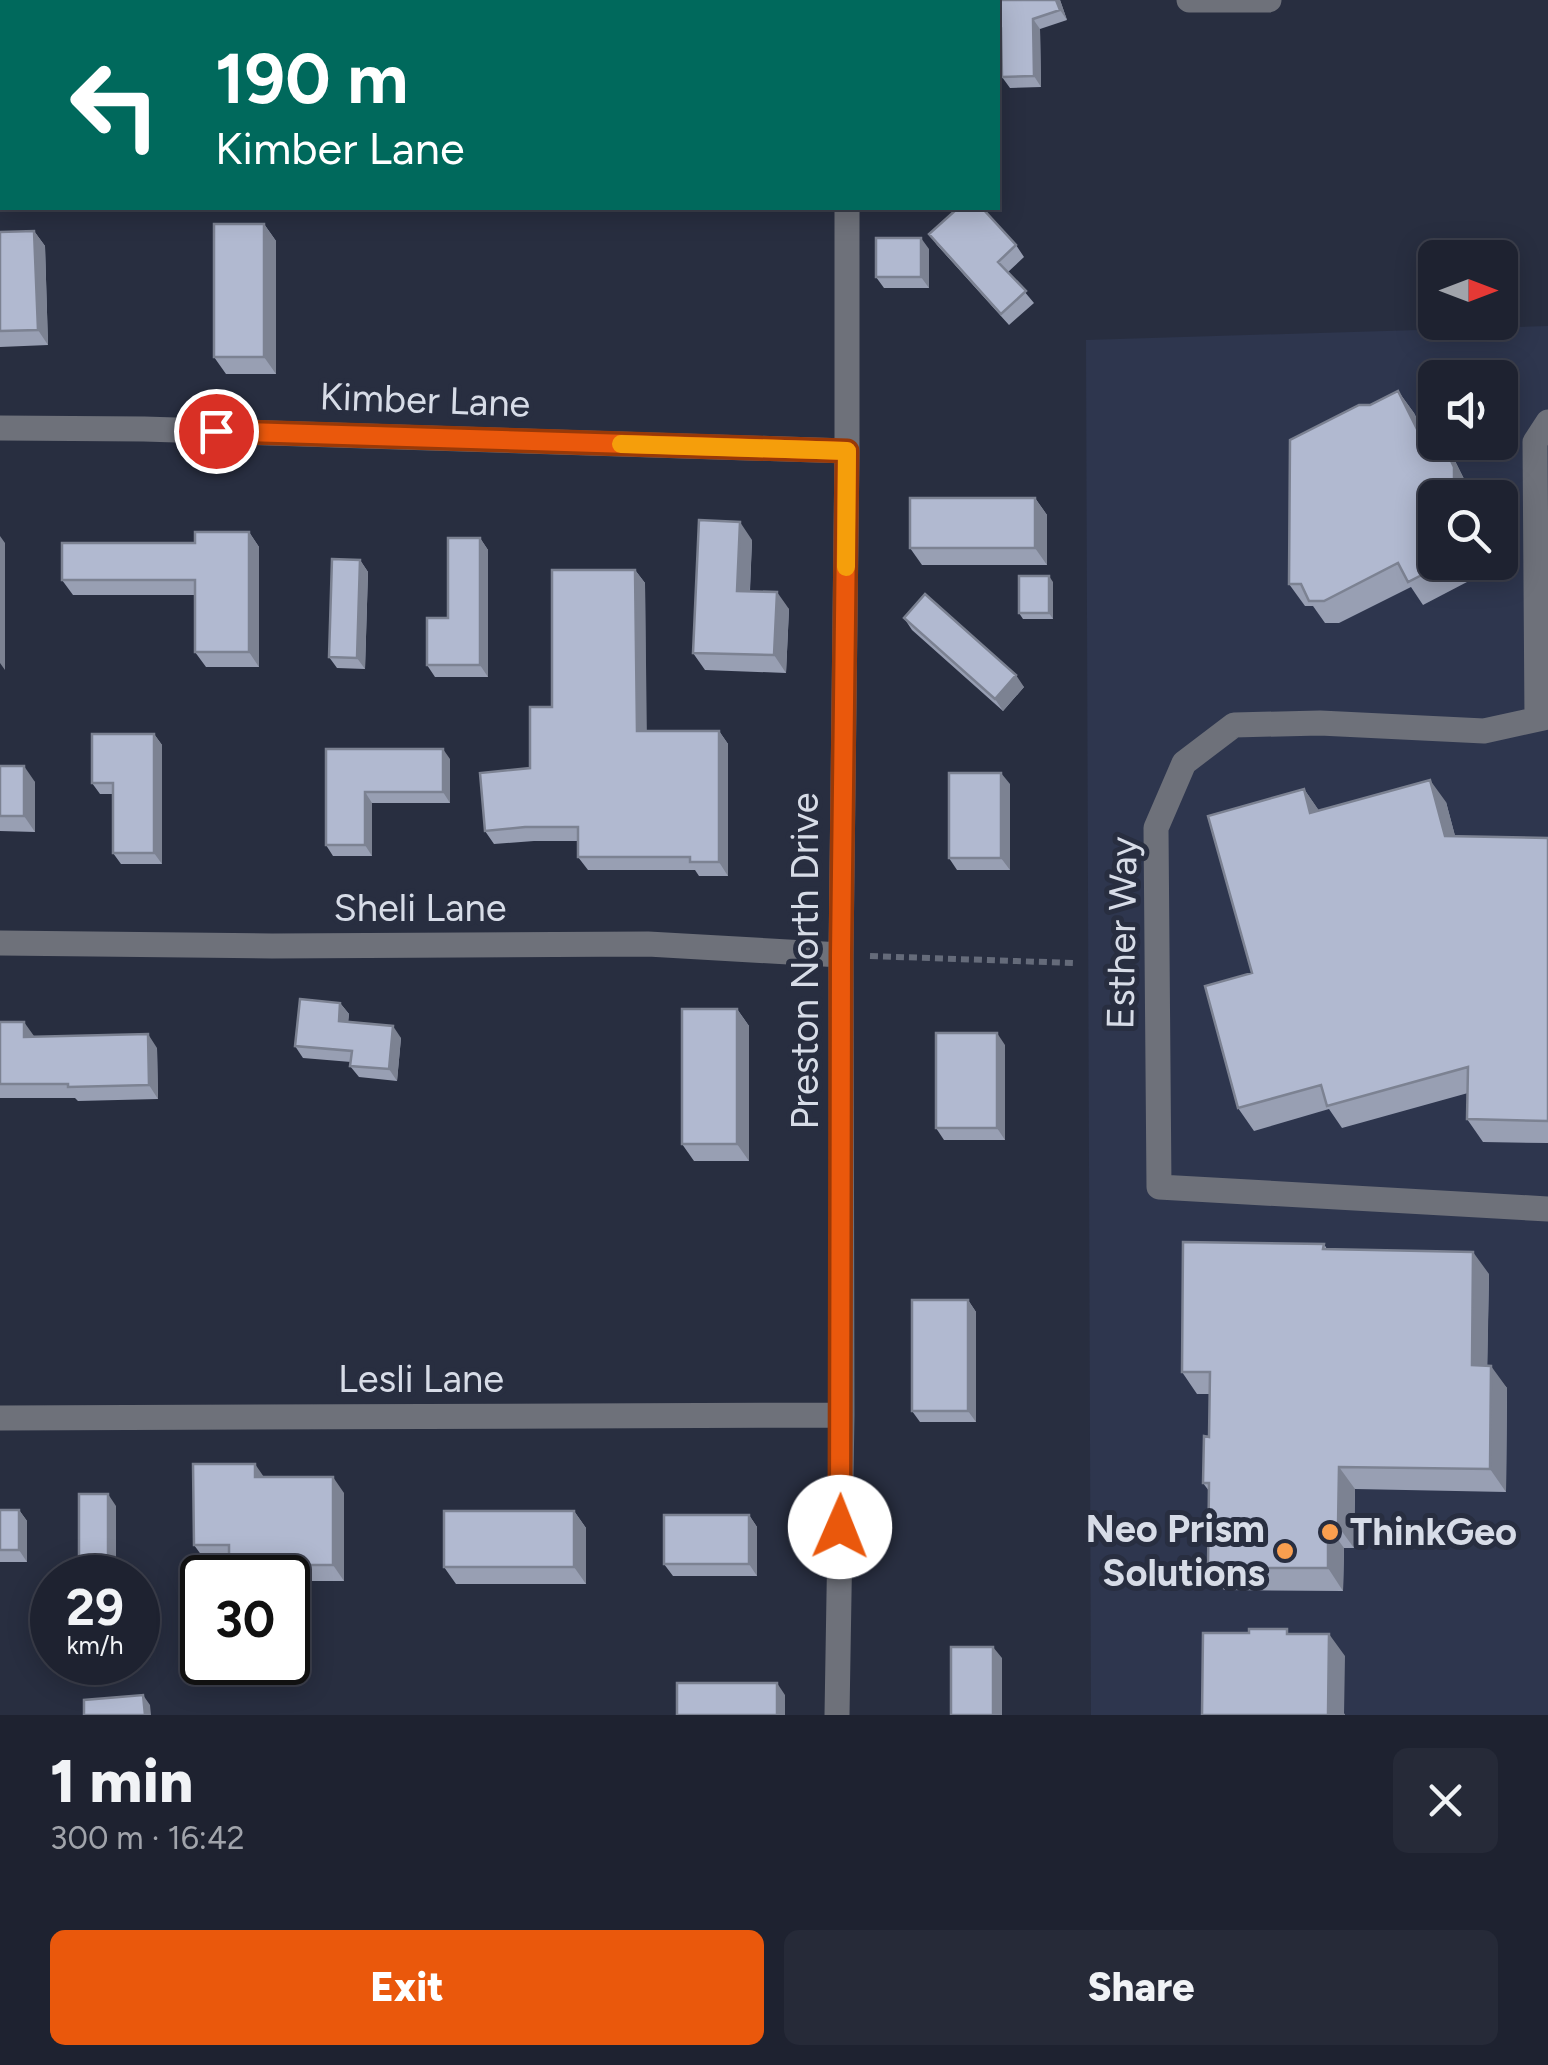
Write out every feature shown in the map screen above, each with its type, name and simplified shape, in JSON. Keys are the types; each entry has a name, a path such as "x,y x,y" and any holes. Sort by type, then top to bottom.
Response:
{"street":[{"path":"1189,0 1268,0"},
{"name":"Preston North Drive","path":"837,1715 847,210"},
{"path":"1543,718 1536,442 1548,422"},
{"name":"Kimber Lane","path":"0,428 847,451"},
{"name":"Esther Way","path":"1543,718 1484,731 1320,723 1234,724 1184,762 1156,828 1159,1187 1548,1209"},
{"name":"Sheli Lane","path":"0,943 648,944 841,955"},
{"name":"Lesli Lane","path":"0,1418 842,1414"}],"path":[{"path":"841,955 1073,963"}],"shaded area":[{"path":"1548,326 1548,1715 1091,1715 1086,340 1418,330 1418,340 1518,340 1518,327"}],"building":[{"path":"1000,0 1056,0 1060,10 1033,19 1034,76 1002,77"},
{"path":"956,210 984,210 1016,245 998,262 1026,291 1001,314 929,234"},
{"path":"214,224 264,224 264,357 214,357"},
{"path":"34,231 38,330 0,331 0,232"},
{"path":"876,238 921,238 921,277 876,277"},
{"path":"1398,391 1418,431 1418,460 1451,460 1454,480 1418,480 1418,577 1408,582 1398,563 1324,601 1309,601 1301,584 1289,584 1290,440 1359,405 1370,405"},
{"path":"910,498 1035,498 1035,548 910,548"},
{"path":"699,520 740,522 737,591 777,592 774,655 693,653"},
{"path":"195,532 249,532 249,652 195,652 195,580 62,580 62,543 195,543"},
{"path":"448,538 480,538 480,665 427,665 427,618 448,618"},
{"path":"332,559 360,560 357,658 329,657"},
{"path":"552,570 635,570 637,731 719,731 719,862 690,862 690,857 578,857 578,827 485,831 480,773 530,768 530,707 552,707"},
{"path":"1019,576 1049,576 1049,613 1019,613"},
{"path":"925,594 1016,675 995,699 904,618"},
{"path":"92,734 154,734 154,853 113,853 113,783 92,783"},
{"path":"326,749 443,749 443,792 365,792 365,845 326,845"},
{"path":"0,766 24,766 24,816 0,816"},
{"path":"949,773 1001,773 1001,858 949,858"},
{"path":"1430,780 1445,836 1548,838 1548,1121 1467,1119 1468,1067 1327,1106 1321,1085 1238,1108 1205,986 1252,973 1208,816 1304,789 1310,813"},
{"path":"300,999 340,1003 339,1021 393,1026 389,1069 350,1066 352,1051 295,1046"},
{"path":"682,1009 737,1009 737,1144 682,1144"},
{"path":"0,1022 24,1022 24,1037 148,1034 149,1085 0,1084"},
{"path":"936,1033 997,1033 997,1128 936,1128"},
{"path":"1183,1242 1473,1252 1472,1365 1491,1366 1490,1469 1339,1467 1338,1526 1328,1526 1328,1568 1208,1568 1209,1483 1203,1483 1204,1436 1209,1437 1210,1372 1182,1372"},
{"path":"912,1300 968,1300 968,1411 912,1411"},
{"path":"193,1464 255,1464 255,1477 333,1477 333,1565 310,1565 310,1555 229,1555 229,1545 194,1545"},
{"path":"79,1494 108,1494 108,1555 79,1555"},
{"path":"0,1510 19,1510 19,1550 0,1550"},
{"path":"444,1511 574,1511 574,1567 444,1567"},
{"path":"664,1515 749,1515 749,1564 664,1564"},
{"path":"1249,1629 1329,1634 1328,1715 1202,1715 1203,1633 1249,1633"},
{"path":"951,1647 993,1647 993,1715 951,1715"},
{"path":"677,1683 777,1683 777,1715 677,1715"},
{"path":"143,1695 145,1715 84,1715 84,1700"}],"slow traffic":[{"path":"621,444 847,451 846,567"}],"place":[{"name":"ThinkGeo","path":"1330,1532"},
{"name":"Neo Prism Solutions","path":"1285,1551"}],"route":[{"path":"216,431 847,451 840,1527"}]}
